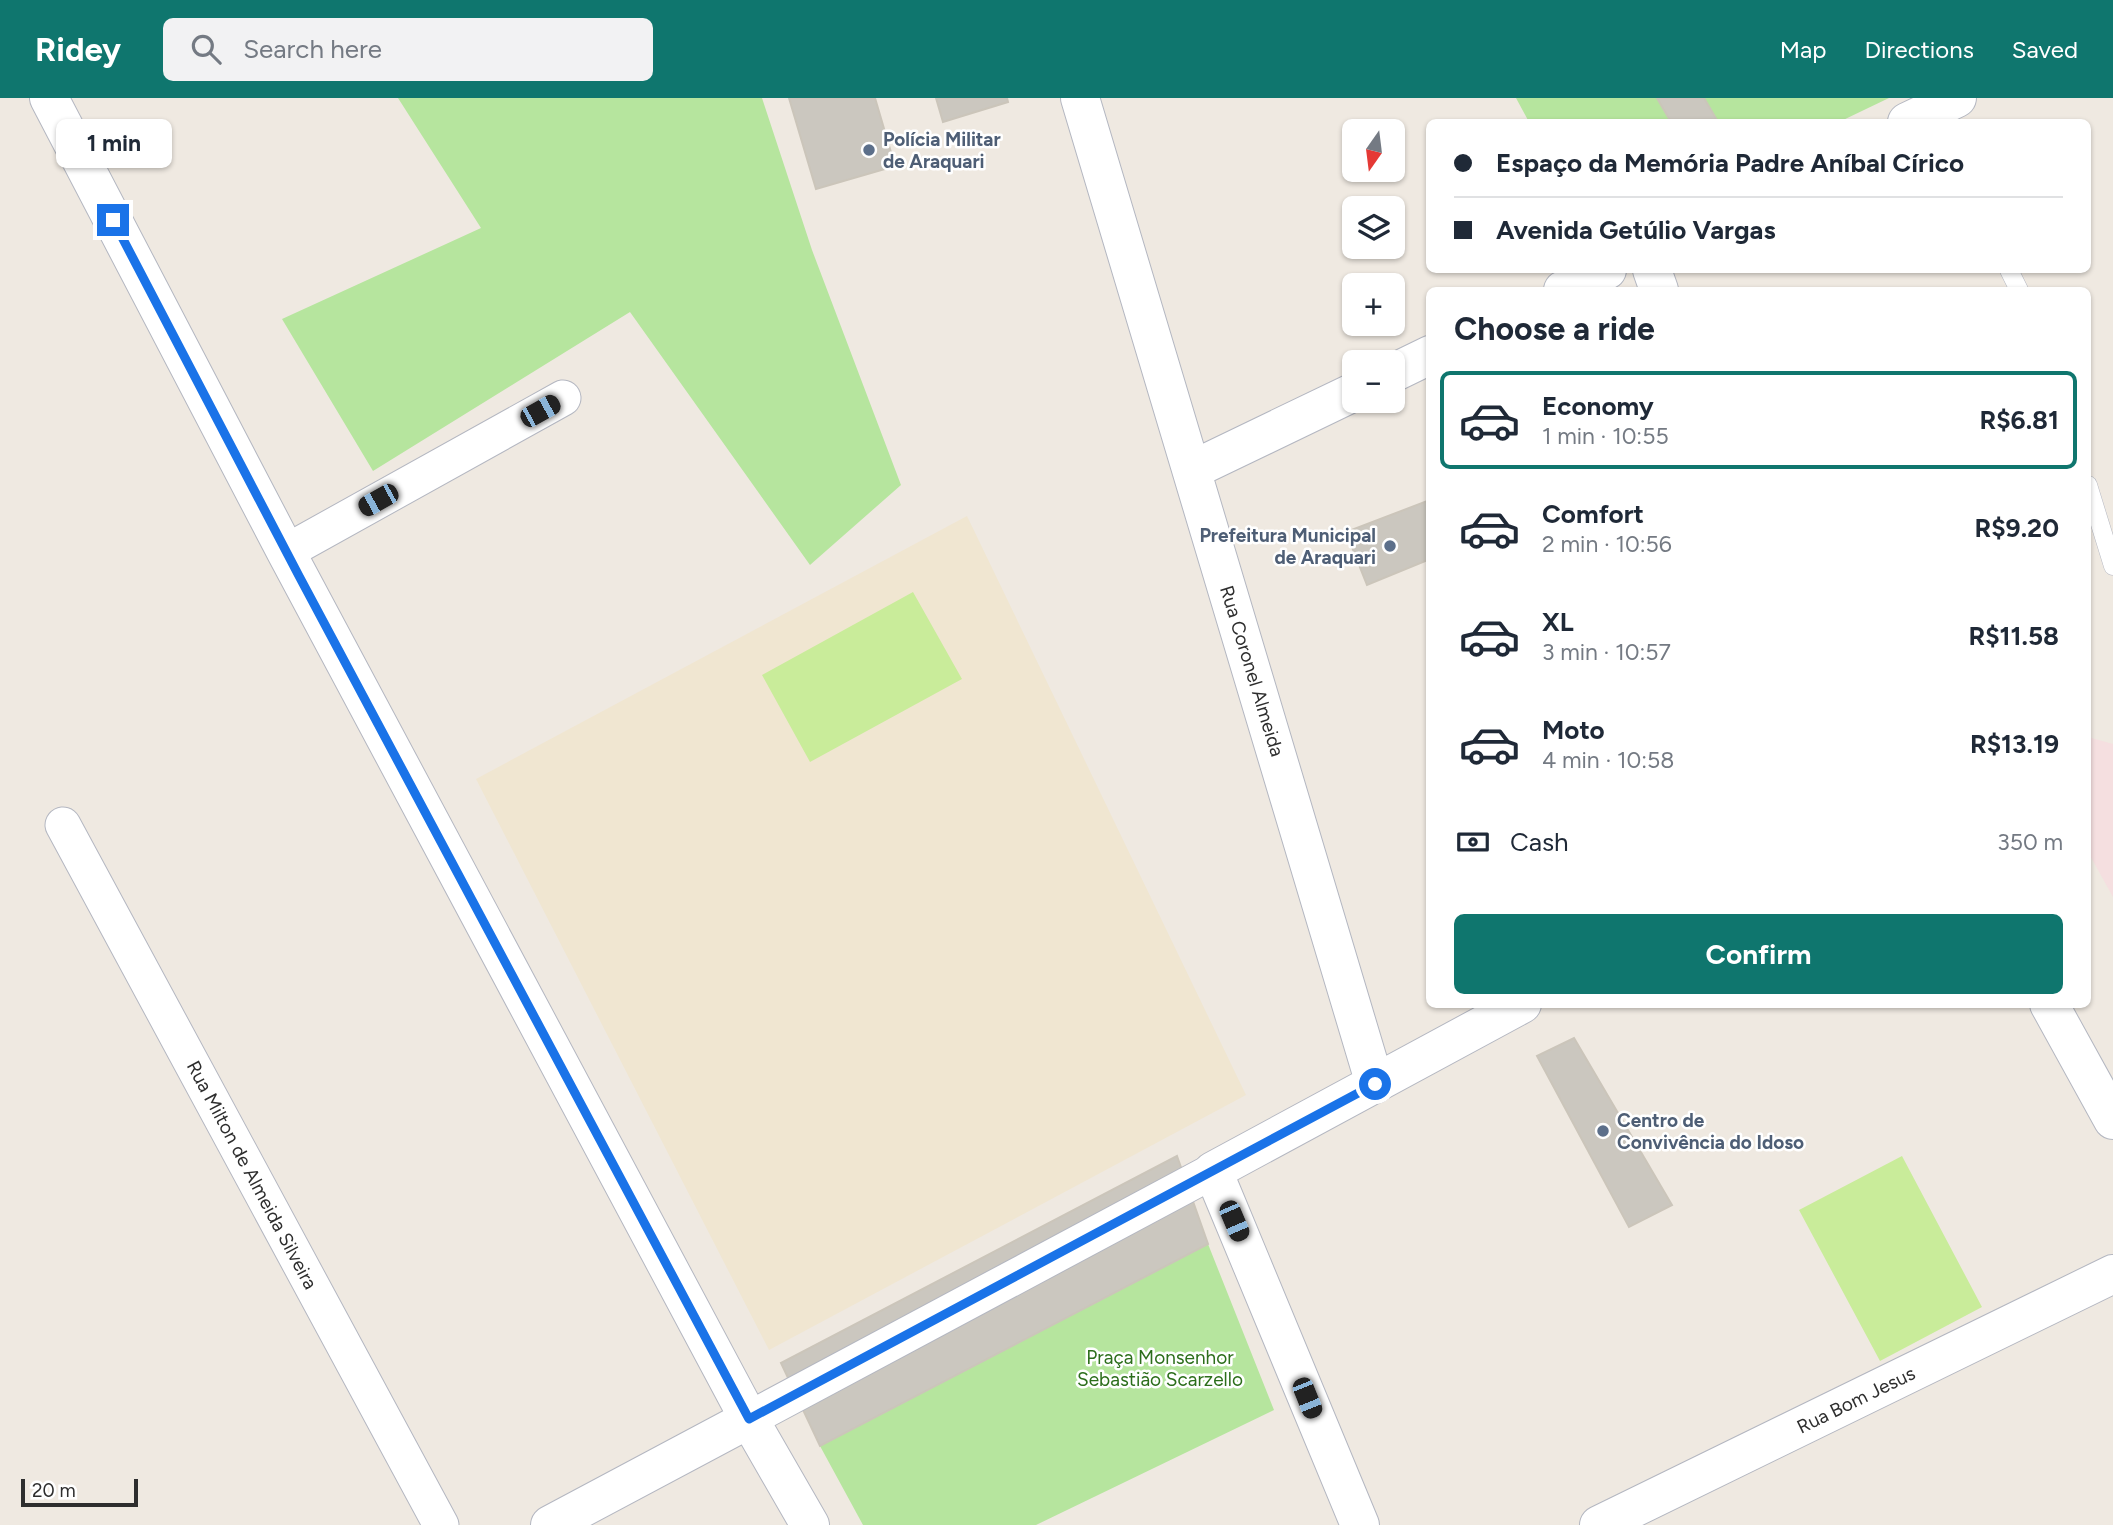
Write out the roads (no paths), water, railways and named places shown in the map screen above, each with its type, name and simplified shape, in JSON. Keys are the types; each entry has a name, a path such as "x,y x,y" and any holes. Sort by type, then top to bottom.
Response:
{"main road":[{"path":"49,98 286,552 749,1419 810,1525"},
{"name":"Rua Coronel Almeida","path":"1080,98 1375,1084"},
{"path":"1570,287 1600,273"},
{"path":"1405,367 1426,357"},
{"path":"1192,470 1342,397"},
{"path":"1360,1525 1213,1171 1515,1008"},
{"path":"2051,1008 2113,1120"},
{"name":"Rua Bom Jesus","path":"1599,1525 2113,1274"},
{"path":"550,1525 749,1419"}],"street":[{"path":"286,552 563,398"},
{"name":"Rua Milton de Almeida Silveira","path":"63,825 441,1525"},
{"path":"749,1419 1213,1171"}],"lane":[{"path":"2091,495 2113,566"}],"place":[{"name":"Polícia Militar de Araquari","path":"869,150"},
{"name":"Prefeitura Municipal de Araquari","path":"1390,546"},
{"name":"Centro de Convivência do Idoso","path":"1603,1131"}],"park label":[{"name":"Praça Monsenhor Sebastião Scarzello","path":"1160,1368"}]}
